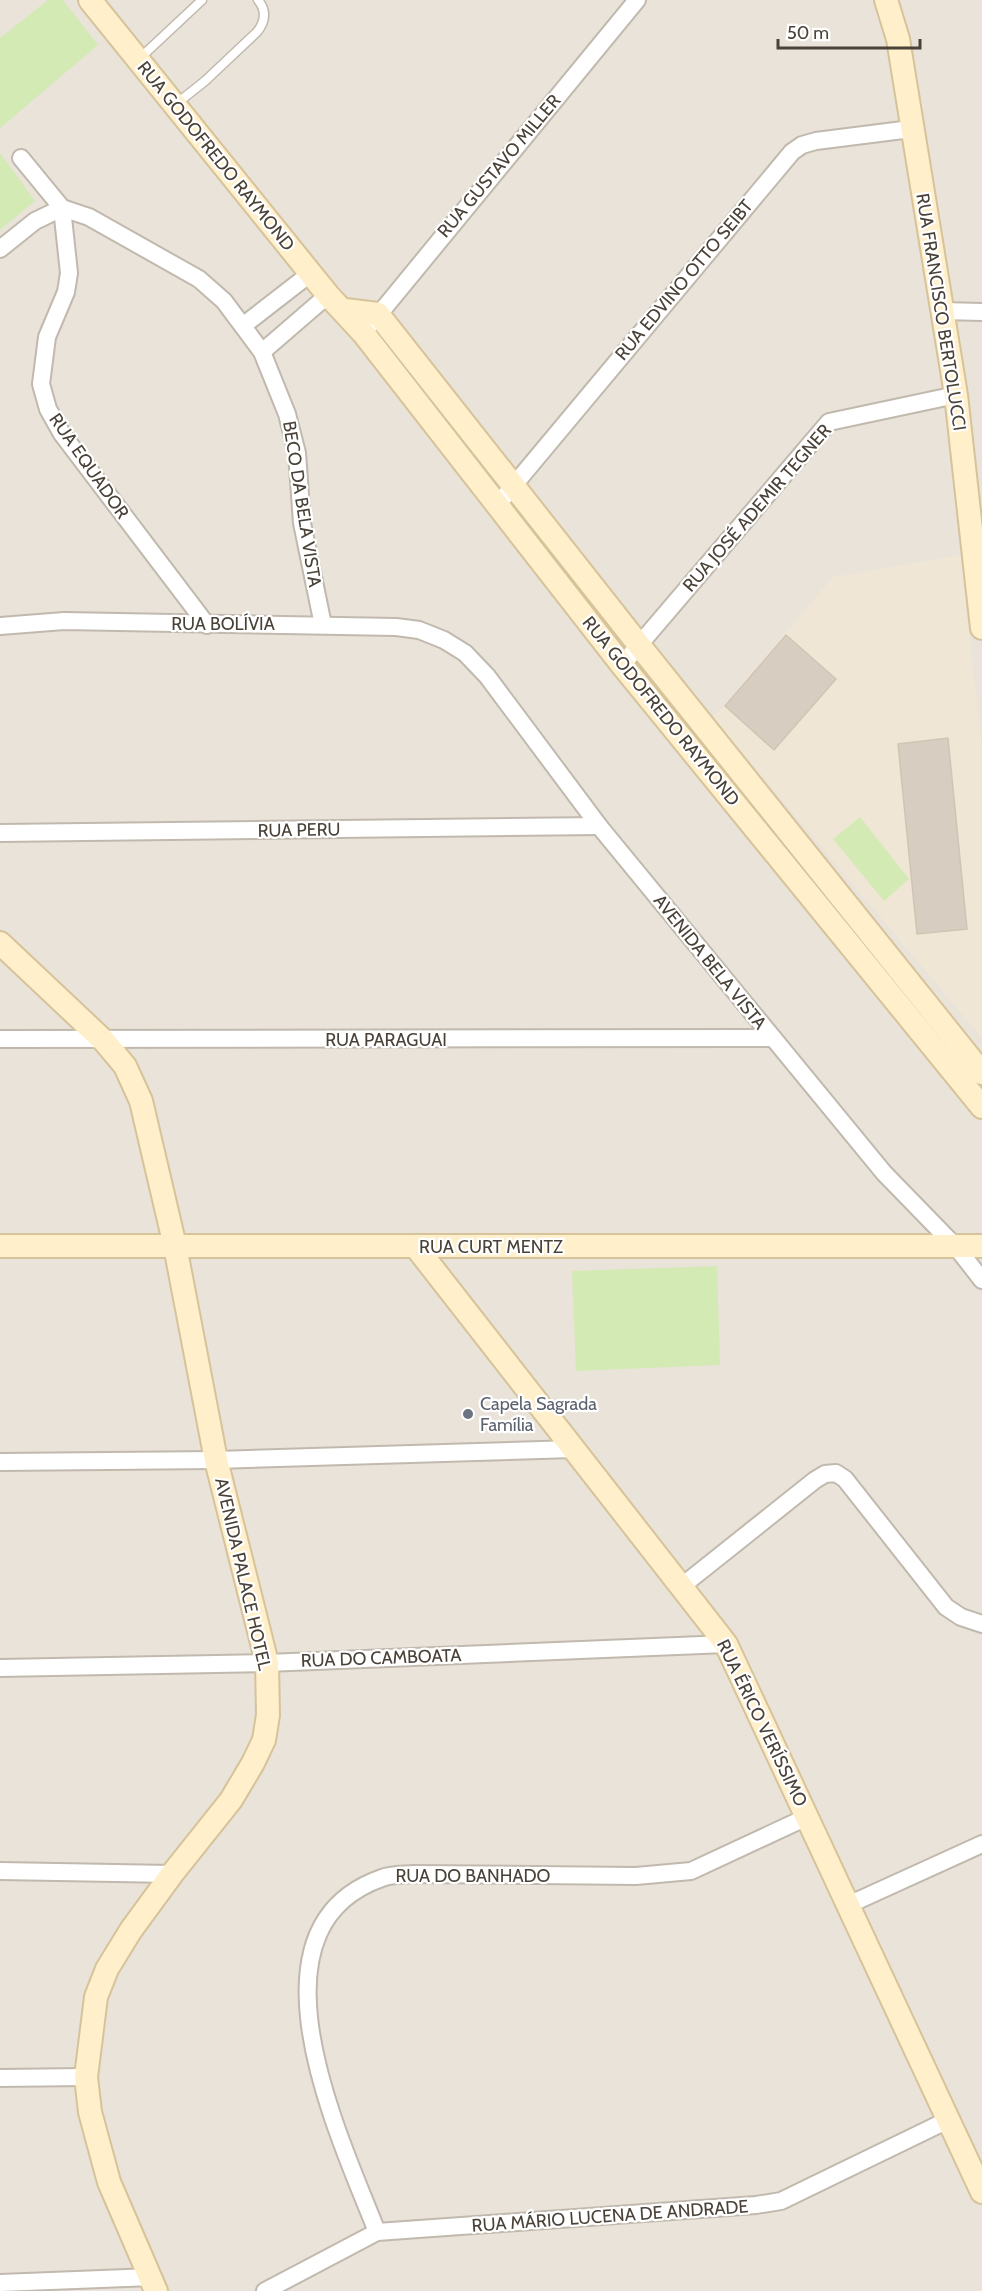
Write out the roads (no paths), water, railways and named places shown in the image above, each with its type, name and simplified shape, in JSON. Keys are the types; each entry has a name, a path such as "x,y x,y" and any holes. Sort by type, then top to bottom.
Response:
{"main road":[{"name":"RUA GODOFREDO RAYMOND","path":"90,0 328,294 345,310 499,503 622,665 982,1107"},
{"name":"RUA FRANCISCO BERTOLUCCI","path":"886,0 898,39 956,395 980,585 982,627"},
{"path":"345,310 378,314"},
{"name":"RUA GODOFREDO RAYMOND","path":"378,314 639,645 982,1073"},
{"name":"AVENIDA PALACE HOTEL","path":"0,943 104,1041 125,1066 141,1101 175,1246 216,1460 267,1663 268,1715 264,1740 231,1800 172,1874 107,1969 96,1997 86,2077 90,2112 109,2182 154,2284"},
{"name":"RUA CURT MENTZ","path":"0,1246 957,1248 982,1246"},
{"name":"RUA ÉRICO VERÍSSIMO","path":"416,1247 726,1644 950,2119 982,2192"}],"street":[{"name":"RUA GUSTAVO MILLER","path":"364,334 378,314 637,0"},
{"name":"RUA EDVINO OTTO SEIBT","path":"499,503 792,152 802,145 816,141 911,129"},
{"path":"0,249 36,221 62,208 21,158"},
{"name":"BECO DA BELA VISTA","path":"62,208 89,217 199,279 224,301 262,352 287,414 297,453 302,523 323,624"},
{"name":"RUA EQUADOR","path":"62,208 69,273 66,292 47,337 42,359 41,384 48,409 62,434 207,625"},
{"path":"244,325 311,273"},
{"path":"262,352 328,294"},
{"path":"942,310 982,312"},
{"name":"RUA JOSÉ ADEMIR TEGNER","path":"622,665 829,422 956,395"},
{"name":"RUA BOLÍVIA","path":"0,626 64,621 207,625 323,624 419,630 444,640"},
{"name":"AVENIDA BELA VISTA","path":"444,640 465,653 487,676 599,826 884,1173 957,1248 982,1280"},
{"name":"RUA PERU","path":"0,833 599,826"},
{"name":"RUA PARAGUAI","path":"0,1039 104,1041 773,1038"},
{"path":"0,1462 216,1460 574,1449"},
{"path":"682,1586 815,1480 836,1473 845,1479 946,1607 961,1617 982,1624"},
{"name":"RUA DO CAMBOATA","path":"0,1668 267,1663 726,1644"},
{"name":"RUA DO BANHADO","path":"377,2232 328,2106 309,2012 308,1961 324,1923 342,1902 383,1877 414,1874 636,1876 691,1871 807,1817"},
{"path":"848,1905 982,1844"},
{"path":"0,1870 172,1874"},
{"path":"0,2078 86,2077"},
{"name":"RUA MÁRIO LUCENA DE ANDRADE","path":"265,2291 377,2232 756,2205 781,2201 950,2119"},
{"path":"0,2283 154,2284"}],"lane":[{"path":"139,60 202,0"},
{"path":"175,104 205,81 257,32 263,24 264,13 258,0"}],"place":[{"name":"Capela Sagrada Família","path":"468,1414"}]}
